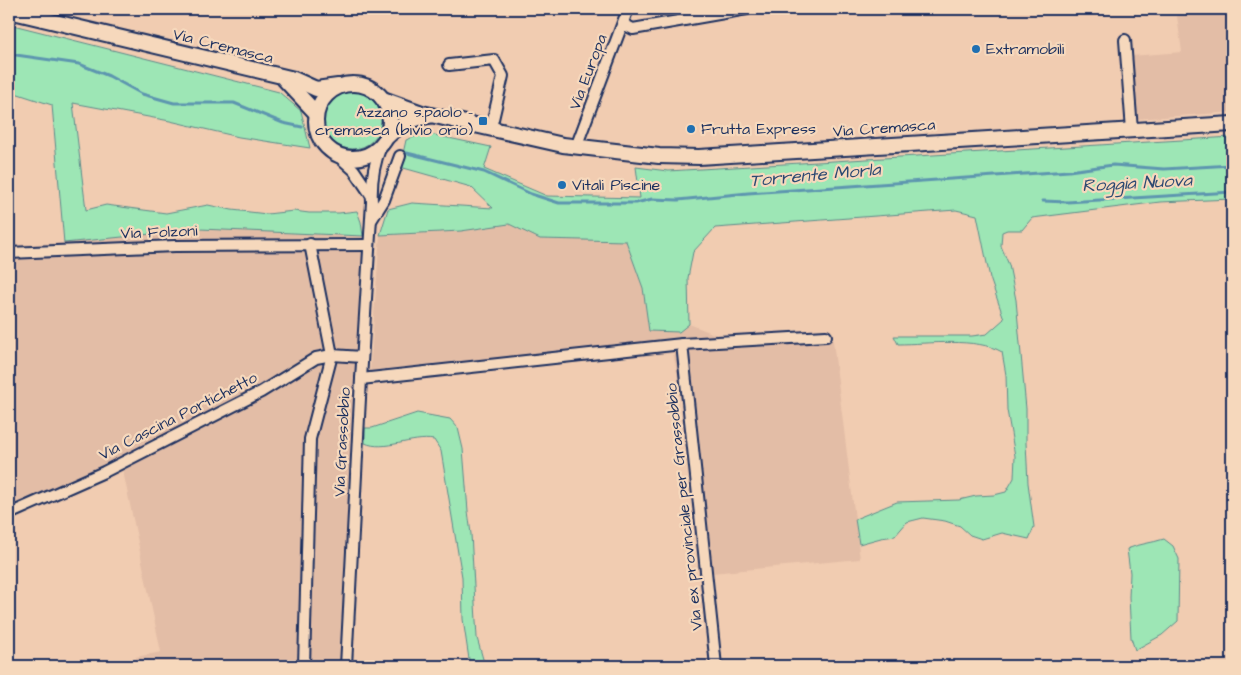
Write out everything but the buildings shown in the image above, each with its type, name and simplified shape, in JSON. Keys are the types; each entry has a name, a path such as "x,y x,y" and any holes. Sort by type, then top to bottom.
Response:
{"main road":[{"name":"Via Cremasca","path":"9,11 294,79 316,89 338,86"},
{"name":"Via Cremasca","path":"284,78 316,113"},
{"path":"349,83 365,85 383,99 387,104 390,118 389,131 383,142 371,153 360,158 347,158 336,154 325,146 318,136 315,124 316,113 324,97 338,86 349,83"},
{"name":"Via Cremasca","path":"383,99 409,109 436,116 576,146 659,156 699,157 1232,124"},
{"name":"Via Cremasca","path":"383,142 401,125 409,121 436,116"}],"street":[{"name":"Via Europa","path":"576,146 628,9"},
{"path":"622,24 634,29 748,9"},
{"path":"1125,40 1132,130"},
{"path":"449,65 494,60 503,76 491,128"},
{"name":"Via Grassobbio","path":"346,666 372,195 376,159 383,142"},
{"path":"336,154 354,170 372,195"},
{"name":"Via Grassobbio","path":"371,219 384,200 400,156"},
{"path":"304,666 310,439 332,356 310,244"},
{"name":"Via Folzoni","path":"9,253 175,246 369,245"},
{"path":"361,379 682,344 826,336"},
{"name":"Via ex provinciale per Grassobbio","path":"682,344 716,666"},
{"name":"Via Cascina Portichetto","path":"9,514 104,472 261,392 316,358 332,356 362,357"}],"shaded area":[{"path":"1176,9 1232,9 1232,112 1136,119 1131,56 1182,52"},
{"path":"509,224 540,239 626,241 643,288 649,331 678,332 689,324 722,337 832,333 860,559 701,574 684,406 673,353 507,367 369,384 380,235 461,231"},
{"path":"200,229 363,236 342,666 138,666 136,657 161,652 123,471 9,520 9,245 64,243"}],"green space":[{"path":"9,24 279,92 301,111 310,148 239,137 170,121 73,103 86,210 106,205 166,213 208,205 267,214 294,211 339,213 357,211 363,236 200,229 64,243 52,105 9,91"},
{"path":"346,91 358,91 373,99 381,114 381,126 373,141 358,149 346,149 331,141 323,126 323,114 331,99"},
{"path":"425,133 491,147 484,169 547,196 640,198 636,167 668,171 1232,137 1232,199 1160,202 1032,218 1022,230 1002,232 1001,246 1009,265 1016,300 1026,409 1028,483 1034,527 1029,539 1002,533 982,539 970,535 960,526 945,521 923,518 907,522 895,536 859,544 855,519 897,502 959,500 1006,492 1014,478 1015,456 1007,410 1006,375 1002,352 992,347 966,343 898,344 894,336 972,336 987,334 1004,319 990,278 977,215 956,210 715,228 693,252 688,278 689,324 679,332 649,331 643,288 626,241 540,239 509,224 461,231 380,235 388,209 412,203 493,208 471,187 400,167 406,140"},
{"path":"417,413 450,419 458,428 463,449 471,534 477,638 485,666 470,666 463,619 462,577 441,451 434,440 425,439 381,446 365,443 365,428 372,428"},
{"path":"1164,539 1173,546 1179,559 1178,621 1162,635 1135,650 1131,638 1130,573 1127,549"}],"waterway":[{"name":"Torrente Morla","path":"9,54 79,64 109,76 142,94 174,103 234,103 283,123 302,127"},
{"name":"Torrente Morla","path":"407,153 484,172 531,194 559,203 636,203 652,199 678,200 748,193 1069,171 1113,165 1164,169 1232,165"},
{"name":"Roggia Nuova","path":"1043,201 1067,202 1232,192"}],"place":[{"name":"Extramobili","path":"976,49"},
{"name":"Azzano s.paolo - cremasca (bivio orio)","path":"483,121"},
{"name":"Frutta Express","path":"691,129"},
{"name":"Vitali Piscine","path":"562,185"}]}
